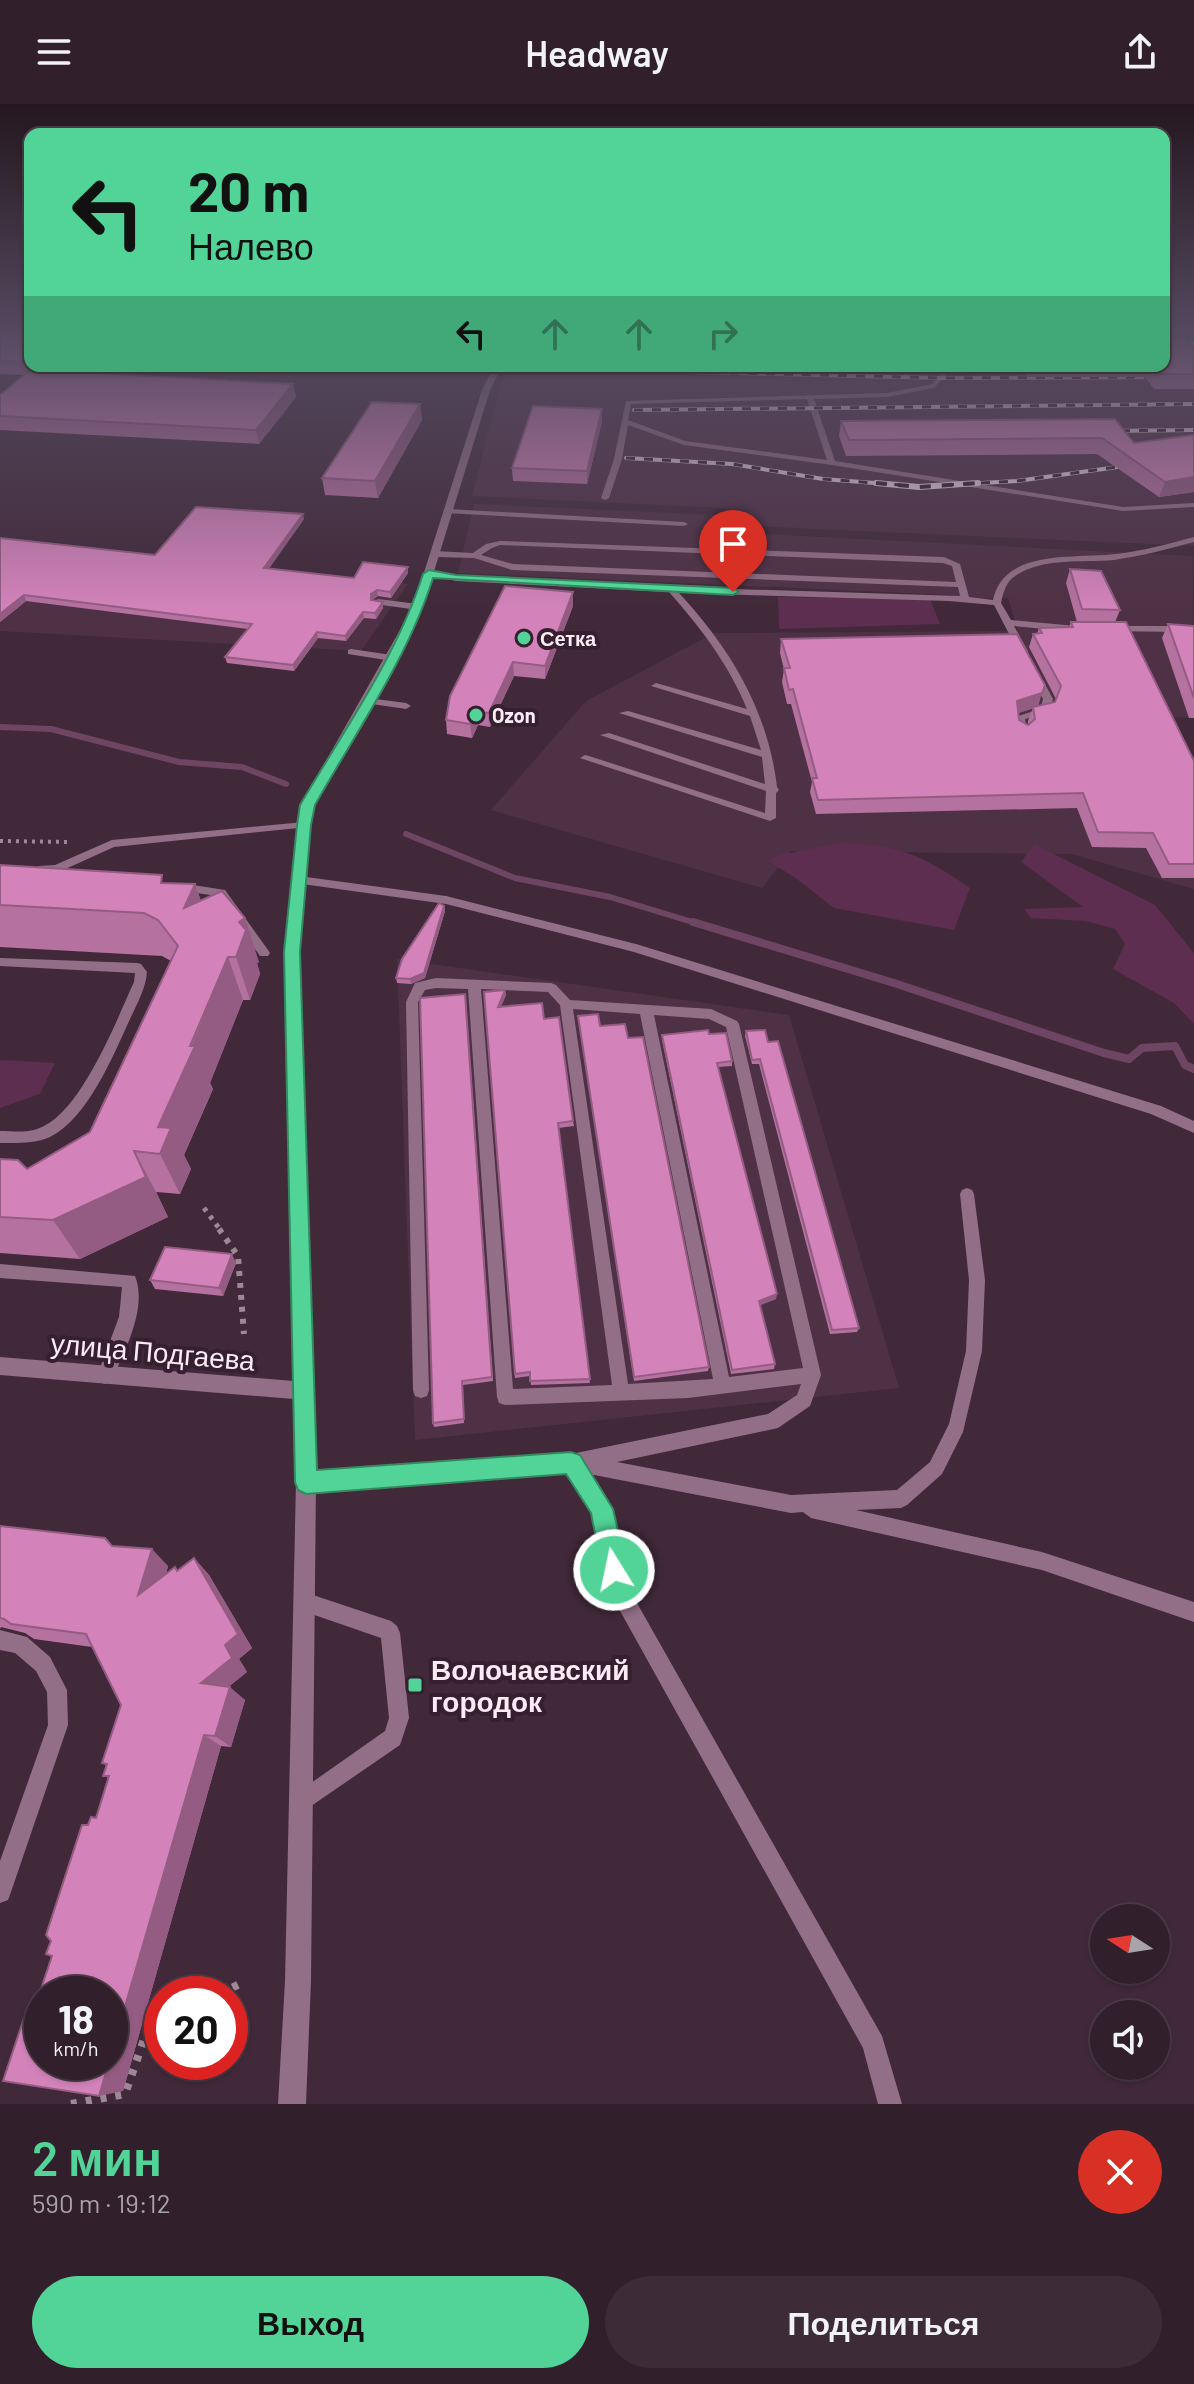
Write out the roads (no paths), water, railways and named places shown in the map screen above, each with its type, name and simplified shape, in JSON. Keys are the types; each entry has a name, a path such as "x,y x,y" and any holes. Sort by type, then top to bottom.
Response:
{"street":[{"path":"292,2104 298,1981 306,1482 292,952 304,825 307,805 418,607 476,423"},
{"name":"улица Подгаева","path":"0,1366 302,1391"}],"lane":[{"path":"605,498 618,459 624,423"},
{"path":"630,423 684,443 1123,509 1194,505"},
{"path":"819,423 832,463"},
{"path":"448,511 684,524"},
{"path":"1022,734 1020,717 1045,711 1048,699 997,603 1000,588 1012,573 1042,562 1112,557 1194,539"},
{"path":"475,556 489,546 500,543 944,560 956,564 965,599"},
{"path":"435,554 475,556 512,567 961,585"},
{"path":"429,574 672,590 965,599 997,603"},
{"path":"585,758 770,818 774,790 754,714 721,649 698,617 672,590"},
{"path":"378,602 418,607"},
{"path":"1009,623 1084,630"},
{"path":"1100,629 1178,629 1194,632"},
{"path":"351,652 392,658"},
{"path":"656,686 754,714"},
{"path":"368,701 406,706"},
{"path":"624,713 766,755"},
{"path":"605,735 774,790"},
{"path":"57,868 112,844 304,825"},
{"path":"31,871 57,868 87,873"},
{"path":"299,880 446,900 636,948 1156,1110 1194,1127"},
{"path":"161,884 221,893 264,953"},
{"path":"0,962 137,967 141,972 140,982 79,1105 60,1124 43,1133 23,1138 0,1137"},
{"path":"421,1390 412,1002 420,986 436,983 551,988 566,1004 621,1392"},
{"path":"474,986 505,1397 723,1387 813,1375"},
{"path":"306,1482 571,1463 772,1422 804,1400 813,1375 732,1024 711,1014 566,1004"},
{"path":"646,1009 723,1387"},
{"path":"791,1504 901,1499 936,1468 957,1426 974,1351 977,1280 967,1194"},
{"path":"0,1271 129,1281 132,1296 125,1326 105,1376"},
{"path":"571,1463 791,1504 1042,1561 1194,1612"},
{"path":"571,1463 602,1509 614,1570 626,1602 874,2044 890,2104"},
{"path":"301,1802 393,1738 399,1718 390,1633 384,1628 304,1602"},
{"path":"0,1640 20,1644 43,1664 57,1690 58,1725 0,1892"}],"waterway":[{"path":"0,727 51,729 179,762 242,767 286,784"},
{"path":"406,834 515,878 610,897 699,924"},
{"path":"693,922 894,983 1104,1053 1129,1059 1142,1048 1175,1046 1185,1065 1194,1069"}],"railway":[{"path":"1103,431 1194,430"},
{"path":"626,458 732,464 823,479 885,484"},
{"path":"964,484 1017,481 1139,464"},
{"path":"876,483 885,484"},
{"path":"964,484 978,483"},
{"path":"885,484 900,485"},
{"path":"885,484 919,487 964,484"},
{"path":"945,485 964,484"}],"place":[{"name":"Сетка","path":"524,638"},
{"name":"Ozon","path":"476,715"},
{"name":"Волочаевский городок","path":"415,1685"}]}
